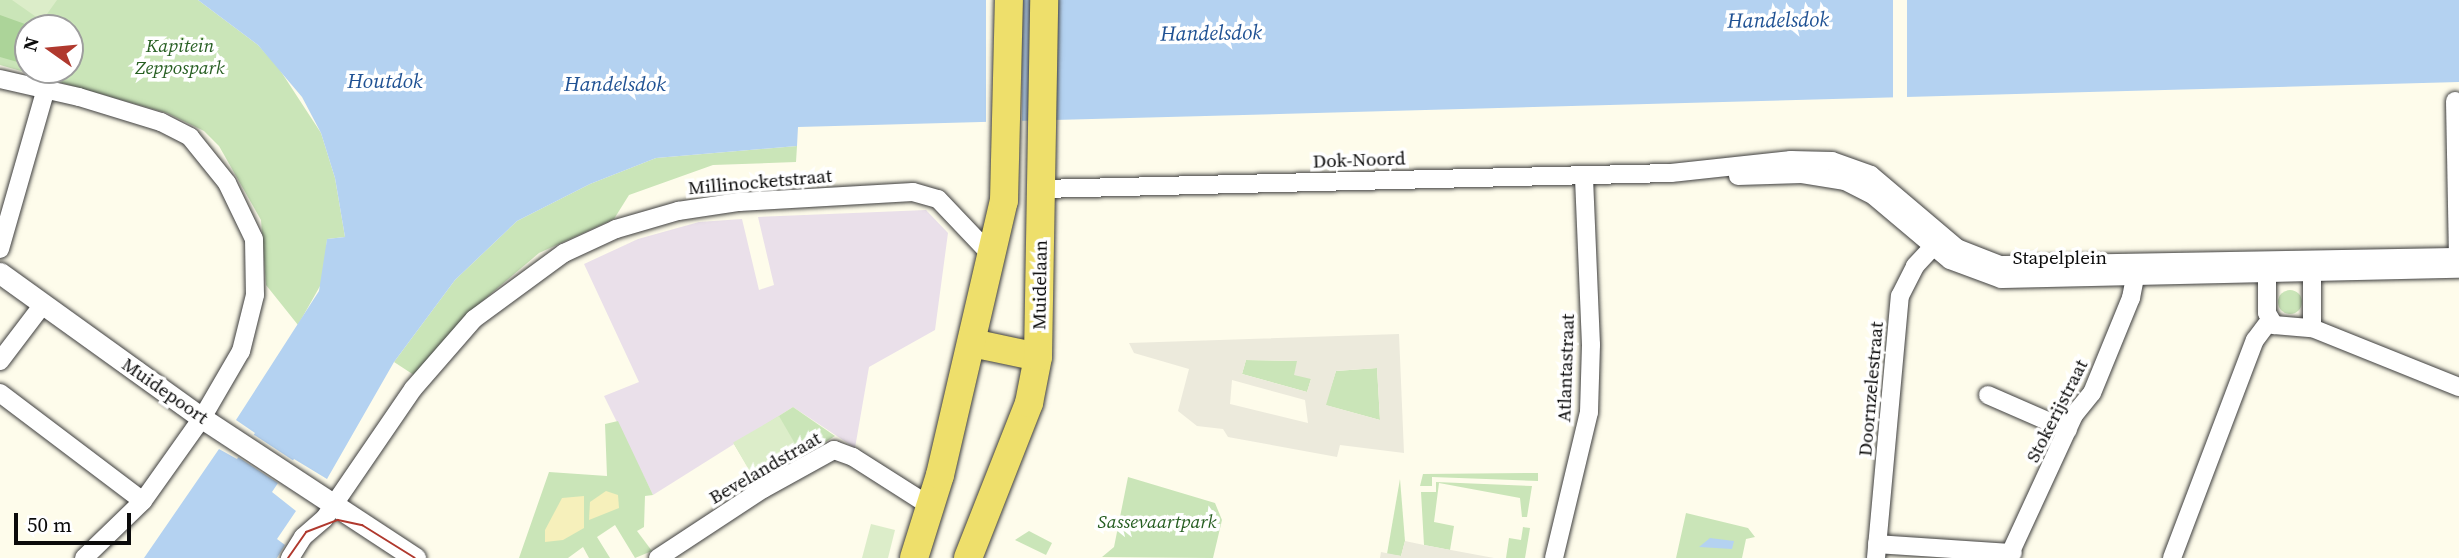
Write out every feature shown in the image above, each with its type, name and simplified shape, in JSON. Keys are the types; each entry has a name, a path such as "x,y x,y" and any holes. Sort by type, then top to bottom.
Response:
{"main road":[{"path":"914,558 972,343 1004,201 1009,0"},
{"name":"Muidelaan","path":"968,558 1029,403 1038,357 1044,0"},
{"path":"972,343 1038,357"}],"street":[{"path":"0,79 138,115 190,137 206,151 242,210 254,239 257,265 250,324 241,351 202,418 143,501 84,558"},
{"path":"0,249 45,92"},
{"path":"2312,267 2459,257 2455,101"},
{"name":"Dok-Noord","path":"1042,189 1584,175 1841,172"},
{"name":"Stapelplein","path":"1841,172 1938,242 1966,269 2001,279 2135,278 2209,269"},
{"name":"Atlantastraat","path":"1554,558 1588,412 1591,345 1584,175"},
{"name":"Millinocketstraat","path":"290,558 413,389 474,319 520,281 564,253 616,229 678,211 739,202 913,192 937,199 992,256"},
{"name":"Stapelplein","path":"1938,242 1968,256 2016,267 2312,267"},
{"name":"Doornzelestraat","path":"1877,551 1900,296 1915,266 1938,242"},
{"path":"2312,267 2459,270"},
{"path":"2312,267 2312,328"},
{"path":"2172,558 2255,340 2270,320 2267,268"},
{"name":"Muidepoort","path":"0,273 41,307 202,418 330,501"},
{"name":"Stokerijstraat","path":"2010,556 2068,430 2092,393 2131,298 2135,278"},
{"path":"0,360 41,307"},
{"path":"2270,320 2280,328 2312,328 2459,387"},
{"path":"0,393 143,501"},
{"path":"1988,395 2068,430"},
{"name":"Bevelandstraat","path":"658,558 763,489 834,450 930,506"},
{"path":"330,501 415,558"},
{"path":"330,501 346,505 429,558"},
{"path":"1877,551 2010,556"}],"shaded area":[{"path":"926,210 948,233 935,330 869,367 855,448 793,407 653,495 604,396 639,382 584,264 638,239 699,222 742,219 759,290 774,285 758,217"},
{"path":"1399,334 1404,453 1340,445 1337,457 1228,437 1223,429 1197,426 1178,411 1189,369 1134,353 1129,343","holes":["1246,360 1297,361 1294,375 1311,379 1307,392 1242,374","1377,368 1380,420 1326,405 1336,371","1232,380 1305,400 1308,423 1230,404"]},
{"path":"1405,541 1494,558 1380,558 1381,552 1401,556"}],"green space":[{"name":"Kapitein Zeppospark","path":"0,0 198,0 258,45 278,67 321,133 335,178 345,237 327,239 324,279 298,325 266,285 261,220 219,146 204,131 167,113 66,84 84,84 84,14 14,14 14,69 0,65"},
{"path":"12,0 57,0 47,14 32,14"},
{"path":"0,15 14,20 14,61 0,57"},
{"path":"797,146 796,162 713,165 629,195 614,219 539,253 480,303 417,377 394,362 455,280 517,221 590,184 656,158"},
{"path":"2290,290 2299,293 2302,302 2299,311 2290,314 2281,311 2278,302 2281,293"},
{"path":"1246,360 1297,361 1311,379 1307,392 1242,374"},
{"path":"1377,368 1380,420 1325,405 1336,371"},
{"path":"793,407 835,436 758,484 734,444"},
{"path":"779,416 798,450 753,476 733,442"},
{"path":"618,421 653,495 645,496 644,527 637,531 652,551 635,558 615,525 597,537 610,558 589,558 583,547 568,558 519,558 549,472 607,476 605,424"},
{"path":"1538,473 1538,481 1432,477 1432,486 1420,486 1423,474"},
{"name":"Sassevaartpark","path":"1128,477 1215,503 1222,520 1213,558 1102,557 1114,547"},
{"path":"1400,479 1405,541 1401,556 1387,554"},
{"path":"1436,482 1532,486 1527,517 1522,517 1520,498 1439,483 1434,522 1454,526 1450,550 1424,545 1421,492 1436,492"},
{"path":"1686,513 1748,528 1755,537 1746,539 1742,558 1676,558"},
{"path":"871,524 895,530 888,558 862,558"},
{"path":"1523,527 1530,528 1525,558 1506,558 1509,538 1521,540"},
{"path":"1029,531 1052,543 1046,555 1015,540"}],"sand":[{"path":"606,491 618,495 619,508 589,520 590,502"},
{"path":"584,496 584,528 563,540 545,542 545,530 562,498"}],"water":[{"name":"Handelsdok","path":"198,0 2459,0 2459,82 798,127 797,146 656,158 590,184 517,221 455,280 394,362 327,479 294,459 272,492 296,511 277,539 285,545 277,558 144,558 219,449 237,459 255,433 236,420 319,291 327,239 345,237 335,178 321,133 302,97 258,45"},
{"path":"1710,538 1734,541 1732,549 1699,547"}],"pier":[{"path":"986,0 1022,0 1022,124 986,124"},
{"path":"1893,0 1907,0 1907,100 1893,100"},
{"path":"242,427 326,482 295,463 281,485 227,450 236,455 251,434"}],"tram line":[{"path":"288,558 306,532 338,520 362,525 415,558"}],"water label":[{"name":"Houtdok","path":"385,81"}]}
